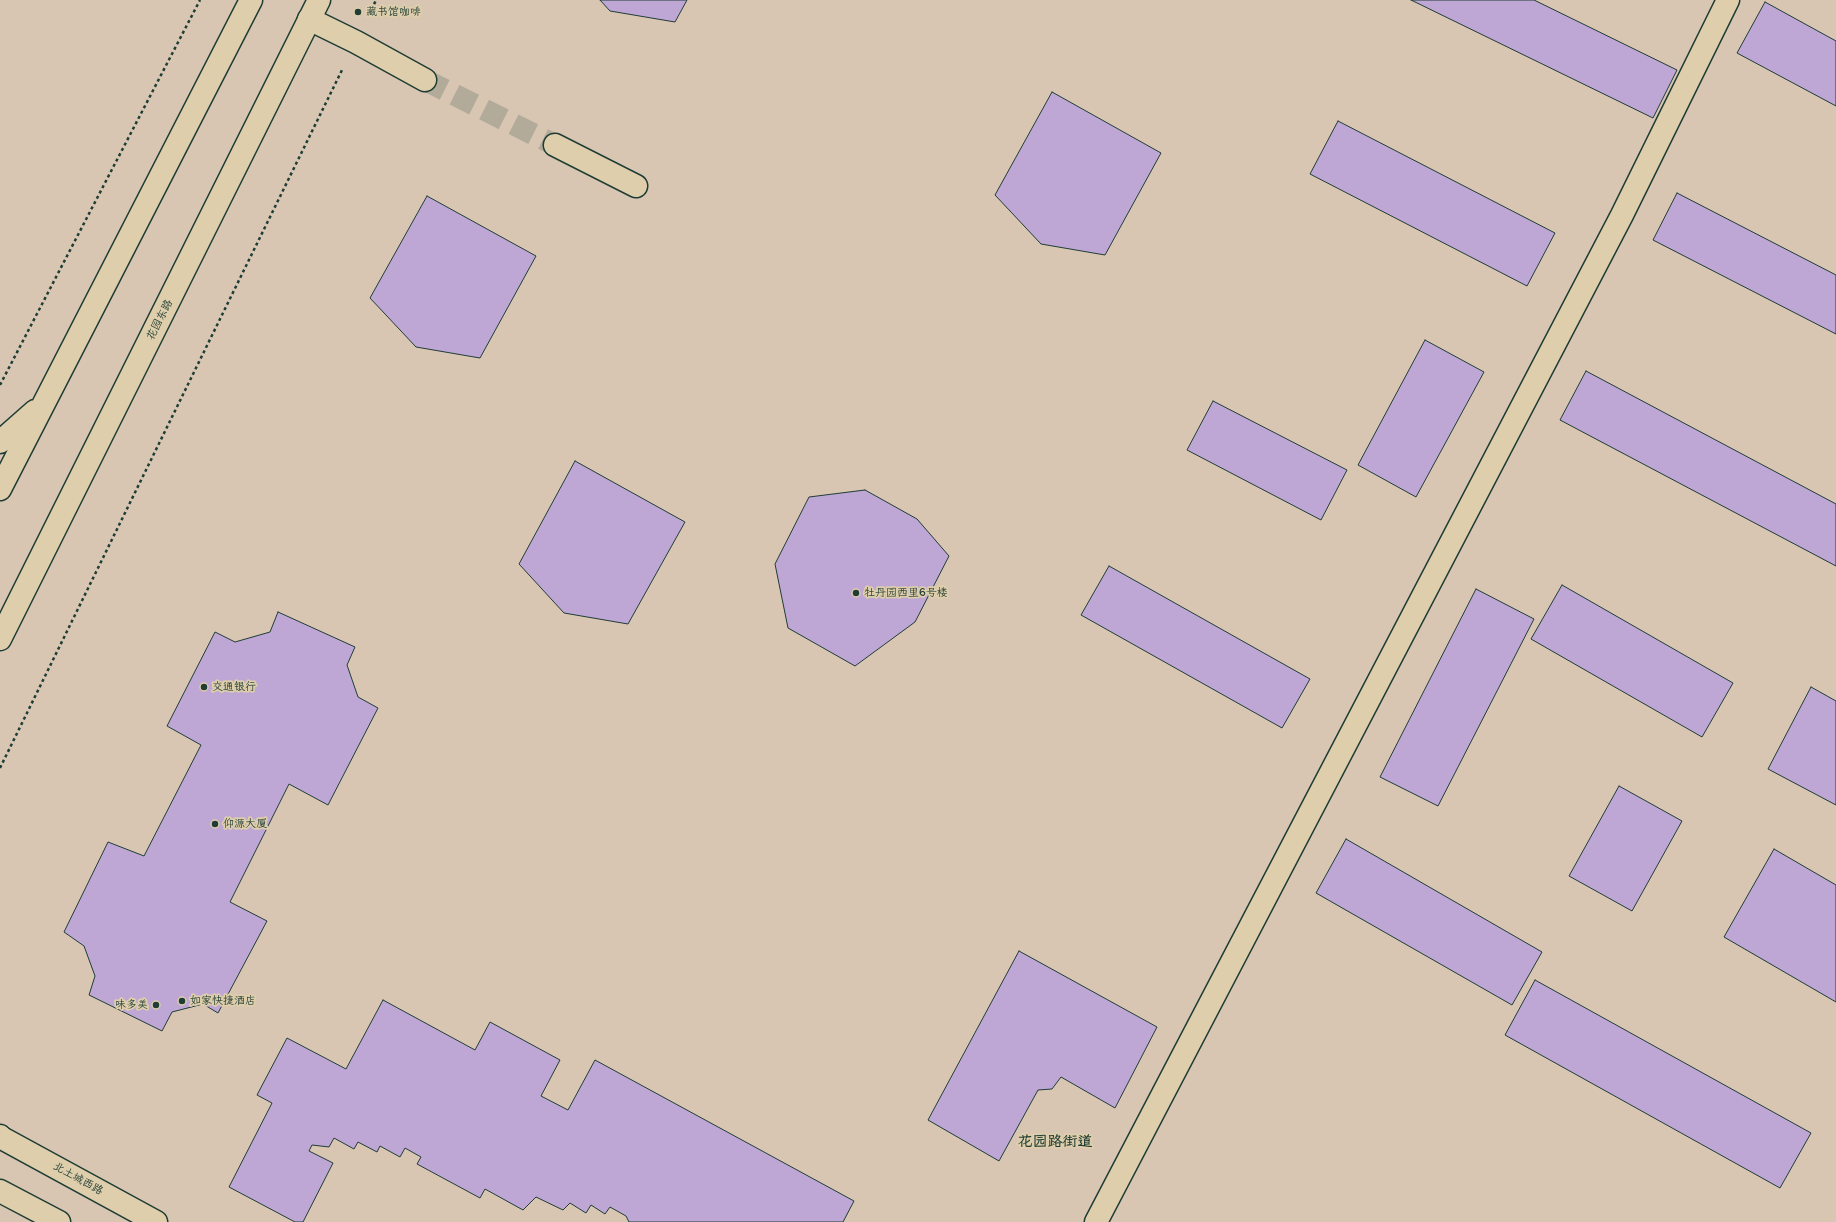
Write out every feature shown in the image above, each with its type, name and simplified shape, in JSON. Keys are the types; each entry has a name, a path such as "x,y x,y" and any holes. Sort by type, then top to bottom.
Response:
{"street":[{"path":"0,489 251,0"},
{"name":"花园东路","path":"0,639 319,0"},
{"path":"1096,1222 1622,215 1728,0"},
{"path":"309,19 356,42 425,80"},
{"path":"555,145 636,186"},
{"path":"0,442 44,403"},
{"name":"北土城西路","path":"0,1137 156,1222"},
{"path":"0,1190 58,1222"}],"path":[{"path":"0,385 200,0"},
{"path":"0,768 376,0"}],"building":[{"path":"600,0 687,0 675,22 610,11"},
{"path":"1411,0 1534,0 1677,70 1653,118"},
{"path":"1765,2 1836,41 1836,106 1737,53"},
{"path":"1052,92 1161,153 1105,255 1041,244 995,195"},
{"path":"1338,121 1555,233 1527,286 1310,174"},
{"path":"1677,193 1836,275 1836,334 1653,240"},
{"path":"427,196 536,256 480,358 416,347 370,298"},
{"path":"1425,340 1484,372 1416,497 1358,465"},
{"path":"1586,371 1836,504 1836,566 1560,420"},
{"path":"1213,401 1347,470 1321,520 1187,450"},
{"path":"575,461 685,522 628,624 564,613 519,564"},
{"name":"牡丹园西里6号楼","path":"865,490 917,519 949,556 915,622 855,666 788,628 775,564 809,497"},
{"path":"1109,566 1310,679 1282,728 1081,615"},
{"path":"1562,585 1733,683 1702,737 1531,639"},
{"path":"1476,589 1534,619 1438,806 1380,777"},
{"name":"仰源大厦","path":"278,612 355,647 347,665 358,697 378,708 328,805 289,784 230,902 267,921 218,1013 203,1004 172,1012 162,1031 89,995 95,976 84,946 64,932 108,842 144,856 201,745 167,726 215,632 235,642 270,632"},
{"path":"1811,687 1836,701 1836,805 1768,769"},
{"path":"1619,786 1682,821 1632,911 1569,876"},
{"path":"1346,839 1542,952 1512,1005 1316,893"},
{"path":"1774,849 1836,885 1836,1002 1724,937"},
{"path":"1019,951 1157,1027 1115,1108 1061,1077 1052,1089 1038,1090 999,1161 928,1120"},
{"path":"1535,980 1811,1133 1780,1188 1505,1035"},
{"path":"383,1000 475,1050 490,1022 560,1060 541,1096 568,1110 595,1060 854,1201 843,1222 629,1222 626,1216 610,1207 605,1214 591,1205 586,1213 570,1203 563,1210 536,1197 523,1210 485,1189 480,1198 417,1164 421,1157 405,1148 400,1157 380,1146 377,1152 358,1142 354,1149 334,1138 329,1147 312,1145 309,1151 333,1163 303,1222 295,1222 229,1187 272,1103 257,1095 287,1038 346,1069"}],"tunnel":[{"path":"425,80 555,145"}],"place":[{"name":"藏书馆咖啡","path":"358,12"},
{"name":"牡丹园西里6号楼","path":"856,593"},
{"name":"交通银行","path":"204,687"},
{"name":"仰源大厦","path":"215,824"},
{"name":"如家快捷酒店","path":"182,1001"},
{"name":"味多美","path":"156,1005"}],"district":[{"name":"花园路街道","path":"1055,1142"}]}
